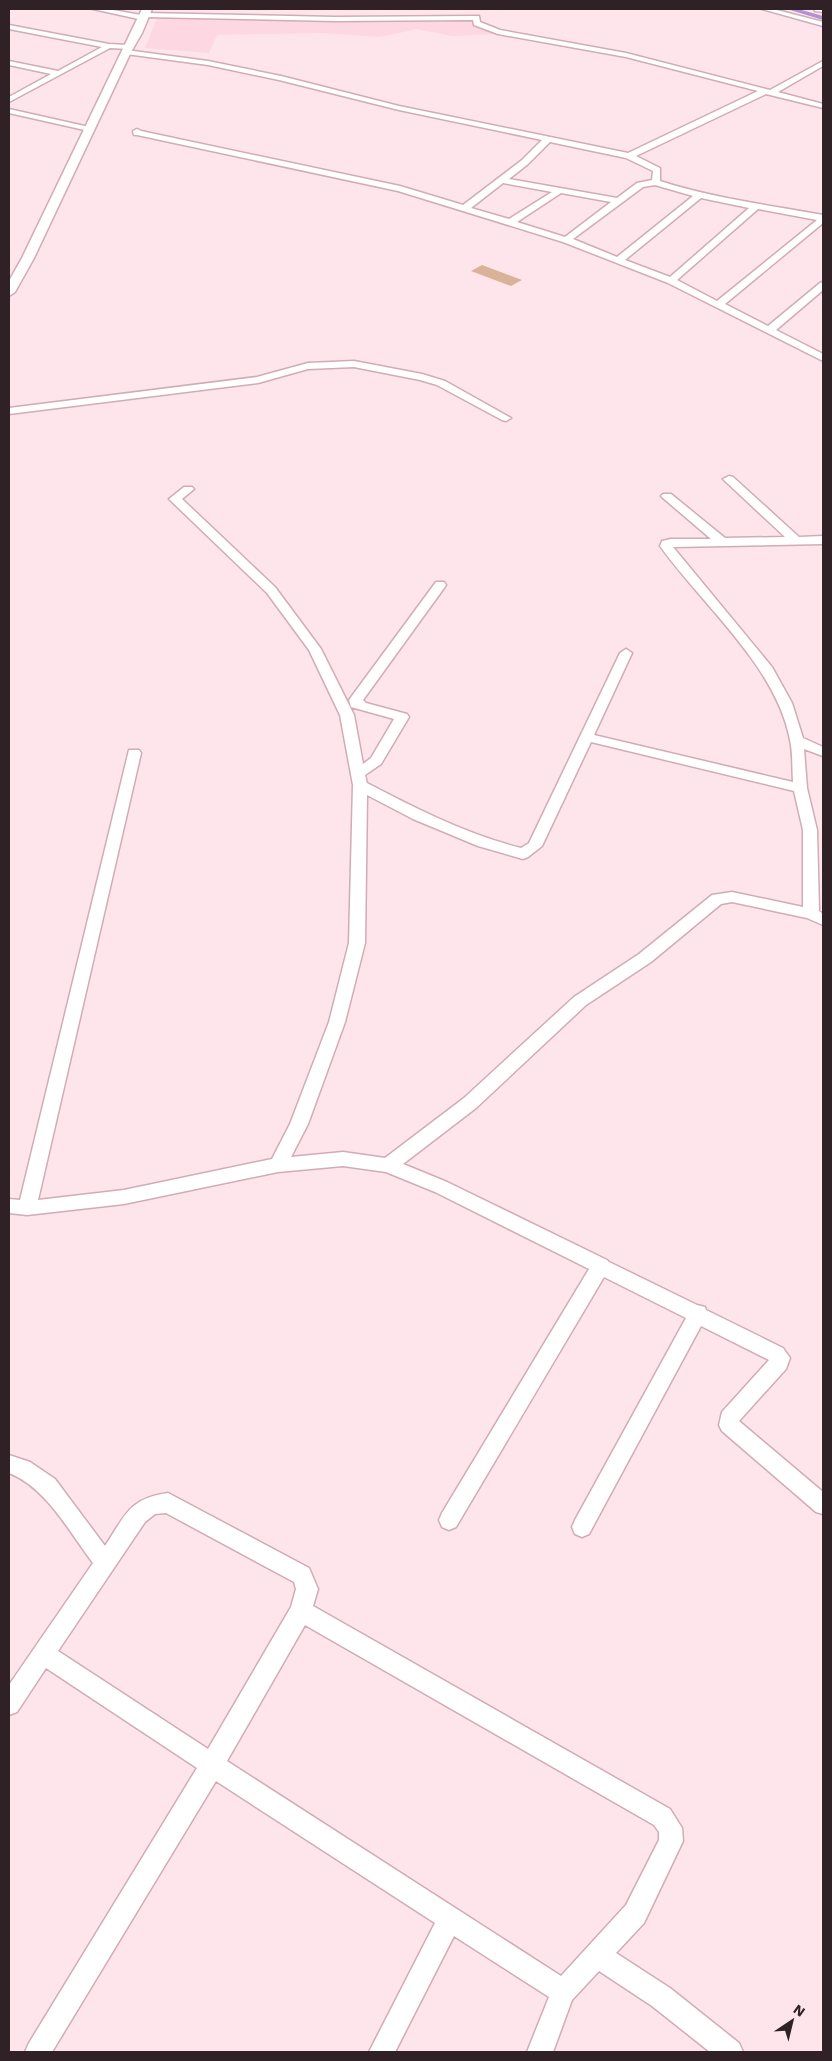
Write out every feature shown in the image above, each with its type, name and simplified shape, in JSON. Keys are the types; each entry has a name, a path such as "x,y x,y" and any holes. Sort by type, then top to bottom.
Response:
{"main road":[{"path":"9,292 28,258 145,14"}],"street":[{"path":"97,9 145,14 334,19 464,16 476,18 477,23 484,28 626,55 698,72 767,93 823,106"},
{"path":"766,9 823,24"},
{"path":"818,9 823,10"},
{"path":"9,27 226,66 398,108 629,156 657,170 656,182"},
{"path":"9,100 109,46"},
{"path":"9,63 58,73"},
{"path":"629,156 682,129 767,93 823,63"},
{"path":"9,111 89,128"},
{"path":"137,131 137,133 400,189 566,240 671,281 822,357"},
{"path":"465,208 525,162 548,139"},
{"path":"502,180 619,201"},
{"path":"566,240 640,185 656,182 756,206 823,218"},
{"path":"511,222 560,190"},
{"path":"618,261 701,194"},
{"path":"671,281 756,206"},
{"path":"718,304 823,218"},
{"path":"770,330 823,285"},
{"path":"9,410 258,380 308,366 354,364 422,377 441,383 506,418"},
{"path":"729,479 796,541"},
{"path":"188,489 174,499 271,590 315,649 347,714 360,779 357,943 337,1022 299,1124 278,1165"},
{"path":"668,496 723,543"},
{"path":"388,1165 470,1103 580,1001 646,958 716,899 732,897 817,917 817,834 800,788 797,740 785,703 765,668 666,544 823,540"},
{"path":"360,779 376,761 402,721 402,717 361,706 356,704 356,700 440,585"},
{"path":"360,779 418,816 483,843 524,854 535,846 626,653"},
{"path":"586,737 800,788"},
{"path":"797,740 823,752"},
{"path":"27,1208 134,753"},
{"path":"9,1206 27,1208 124,1197 278,1165 342,1159 388,1165 441,1187 698,1313 776,1354 780,1358 779,1363 729,1418 729,1424 823,1505"},
{"path":"449,1520 601,1266"},
{"path":"582,1527 698,1313"},
{"path":"9,1464 23,1469 48,1486 105,1563"},
{"path":"9,1704 138,1515 151,1504 168,1502 302,1575 307,1589 301,1611 212,1765 38,2052"},
{"path":"301,1611 662,1817 670,1828 671,1841 635,1914 563,1992 540,2052"},
{"path":"44,1654 563,1992"},
{"path":"382,2052 450,1919"},
{"path":"597,1955 662,1997 730,2052"}],"shaded area":[{"path":"157,18 466,18 497,34 452,36 417,29 380,37 321,33 217,35 209,53 145,48"},
{"path":"482,265 522,280 511,286 471,271"}],"waterway":[{"path":"791,9 823,18"}]}
